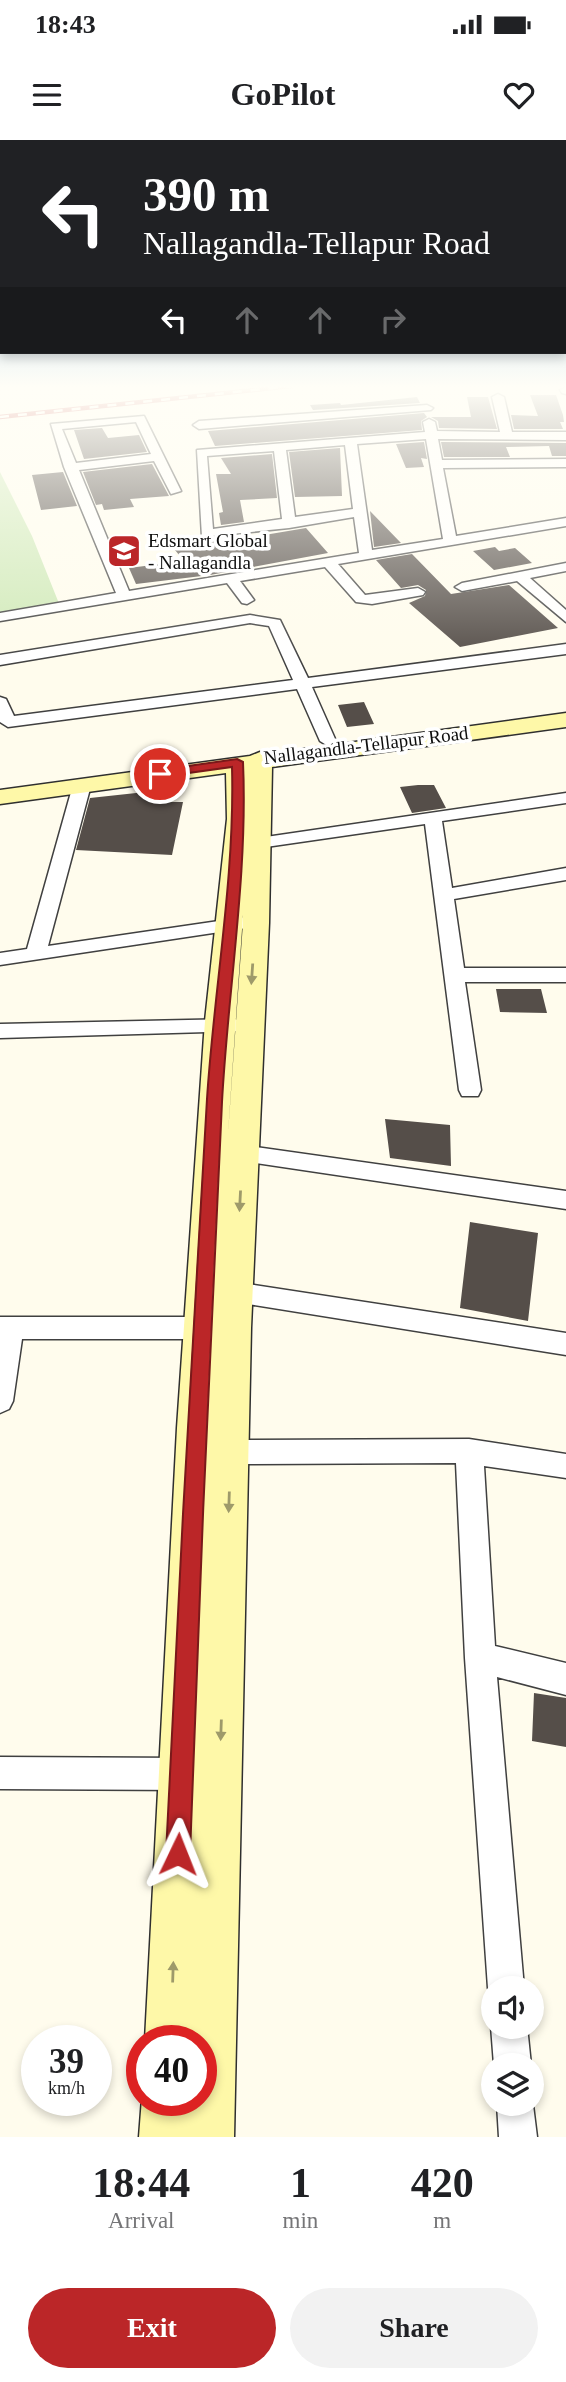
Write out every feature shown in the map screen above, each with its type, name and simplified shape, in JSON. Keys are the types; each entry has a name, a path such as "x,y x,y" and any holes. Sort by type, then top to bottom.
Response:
{"street":[{"path":"75,479 124,596"},
{"path":"169,479 175,491"},
{"path":"203,479 207,534 359,512"},
{"path":"283,479 289,524"},
{"path":"354,479 366,555"},
{"path":"439,479 450,539"},
{"path":"0,617 450,539 565,523"},
{"path":"328,561 361,599 372,600 418,592"},
{"path":"462,587 566,567"},
{"path":"520,576 566,618"},
{"path":"230,578 247,600"},
{"path":"0,660 256,618 275,623 328,741"},
{"path":"0,702 4,723 566,649"},
{"name":"Nallagandla-Tellapur Road","path":"0,797 549,718 566,710"},
{"name":"Nallagandla-Tellapur Road","path":"0,784 328,741 549,718"},
{"path":"242,924 259,843 249,761"},
{"path":"208,2137 231,1452 223,1316 234,1026 242,924 239,820 249,761"},
{"path":"36,953 82,785"},
{"path":"259,843 566,798"},
{"path":"433,818 470,1090"},
{"path":"443,895 566,874"},
{"path":"0,958 242,924"},
{"path":"455,975 566,975"},
{"path":"0,1031 234,1026"},
{"path":"171,2025 181,1774 223,1316 242,1153 234,1026"},
{"path":"242,1153 566,1200"},
{"path":"0,1401 6,1328 223,1316 566,1344"},
{"path":"231,1452 469,1451 566,1466"},
{"path":"469,1451 480,1658 505,1976"},
{"path":"480,1658 566,1679"},
{"path":"0,1773 219,1774"},
{"path":"165,2137 166,2116"},
{"path":"517,2116 518,2137"}],"green space":[{"path":"0,479 4,479 32,536 62,611 0,620"}],"building":[{"path":"33,479 66,479 77,506 41,510"},
{"path":"86,479 160,479 169,496 130,499 134,507 104,510 102,504 96,505"},
{"path":"217,479 275,479 277,498 240,500 244,522 221,525 219,513 223,512"},
{"path":"293,479 341,479 342,496 295,497"},
{"path":"370,511 401,543 374,547"},
{"path":"306,528 328,553 210,575 136,584 129,568 184,561 175,550 205,545 203,543 223,537 247,535 247,538"},
{"path":"495,547 499,551 515,548 532,563 494,570 473,551"},
{"path":"412,554 451,594 509,585 558,628 460,647 409,603 425,596 426,590 418,585 401,588 376,560"},
{"path":"364,702 374,724 347,727 338,705"},
{"path":"434,785 446,808 412,813 400,787"},
{"path":"173,789 170,802 183,802 172,855 76,850 90,798"},
{"path":"496,989 541,989 547,1013 500,1012"},
{"path":"385,1119 450,1125 451,1166 390,1158"},
{"path":"470,1222 538,1233 528,1321 460,1308"},
{"path":"534,1693 566,1698 566,1747 532,1741"}],"place":[{"name":"Edsmart Global - Nallagandla","path":"124,551"}],"route":[{"path":"160,774 237,762 239,820 219,1021 221,1027 196,1427 178,1854"}]}
